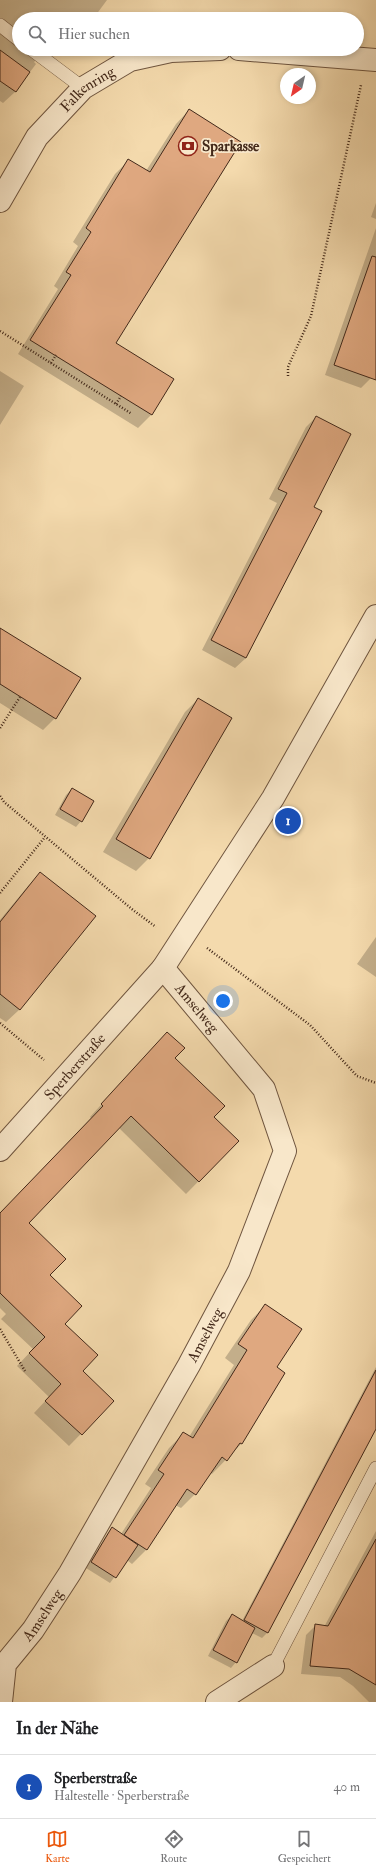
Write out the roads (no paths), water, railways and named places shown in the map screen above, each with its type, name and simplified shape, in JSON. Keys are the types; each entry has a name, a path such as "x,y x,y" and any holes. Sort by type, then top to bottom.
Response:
{"street":[{"name":"Falkenring","path":"0,201 37,137 83,88 130,60 149,56"},
{"path":"323,56 371,60"},
{"name":"Sperberstraße","path":"0,1150 163,968 273,798 376,616"},
{"name":"Amselweg","path":"1,1702 5,1664 33,1630 70,1573 189,1365 239,1271 285,1150 264,1089 163,968"},
{"path":"217,1702 273,1666"}],"lane":[{"path":"0,25 12,34"},
{"path":"40,56 83,88"},
{"path":"273,1666 376,1468"}],"place":[{"name":"Sparkasse","path":"188,146"},
{"name":"Sperberstraße","path":"288,821"}]}
